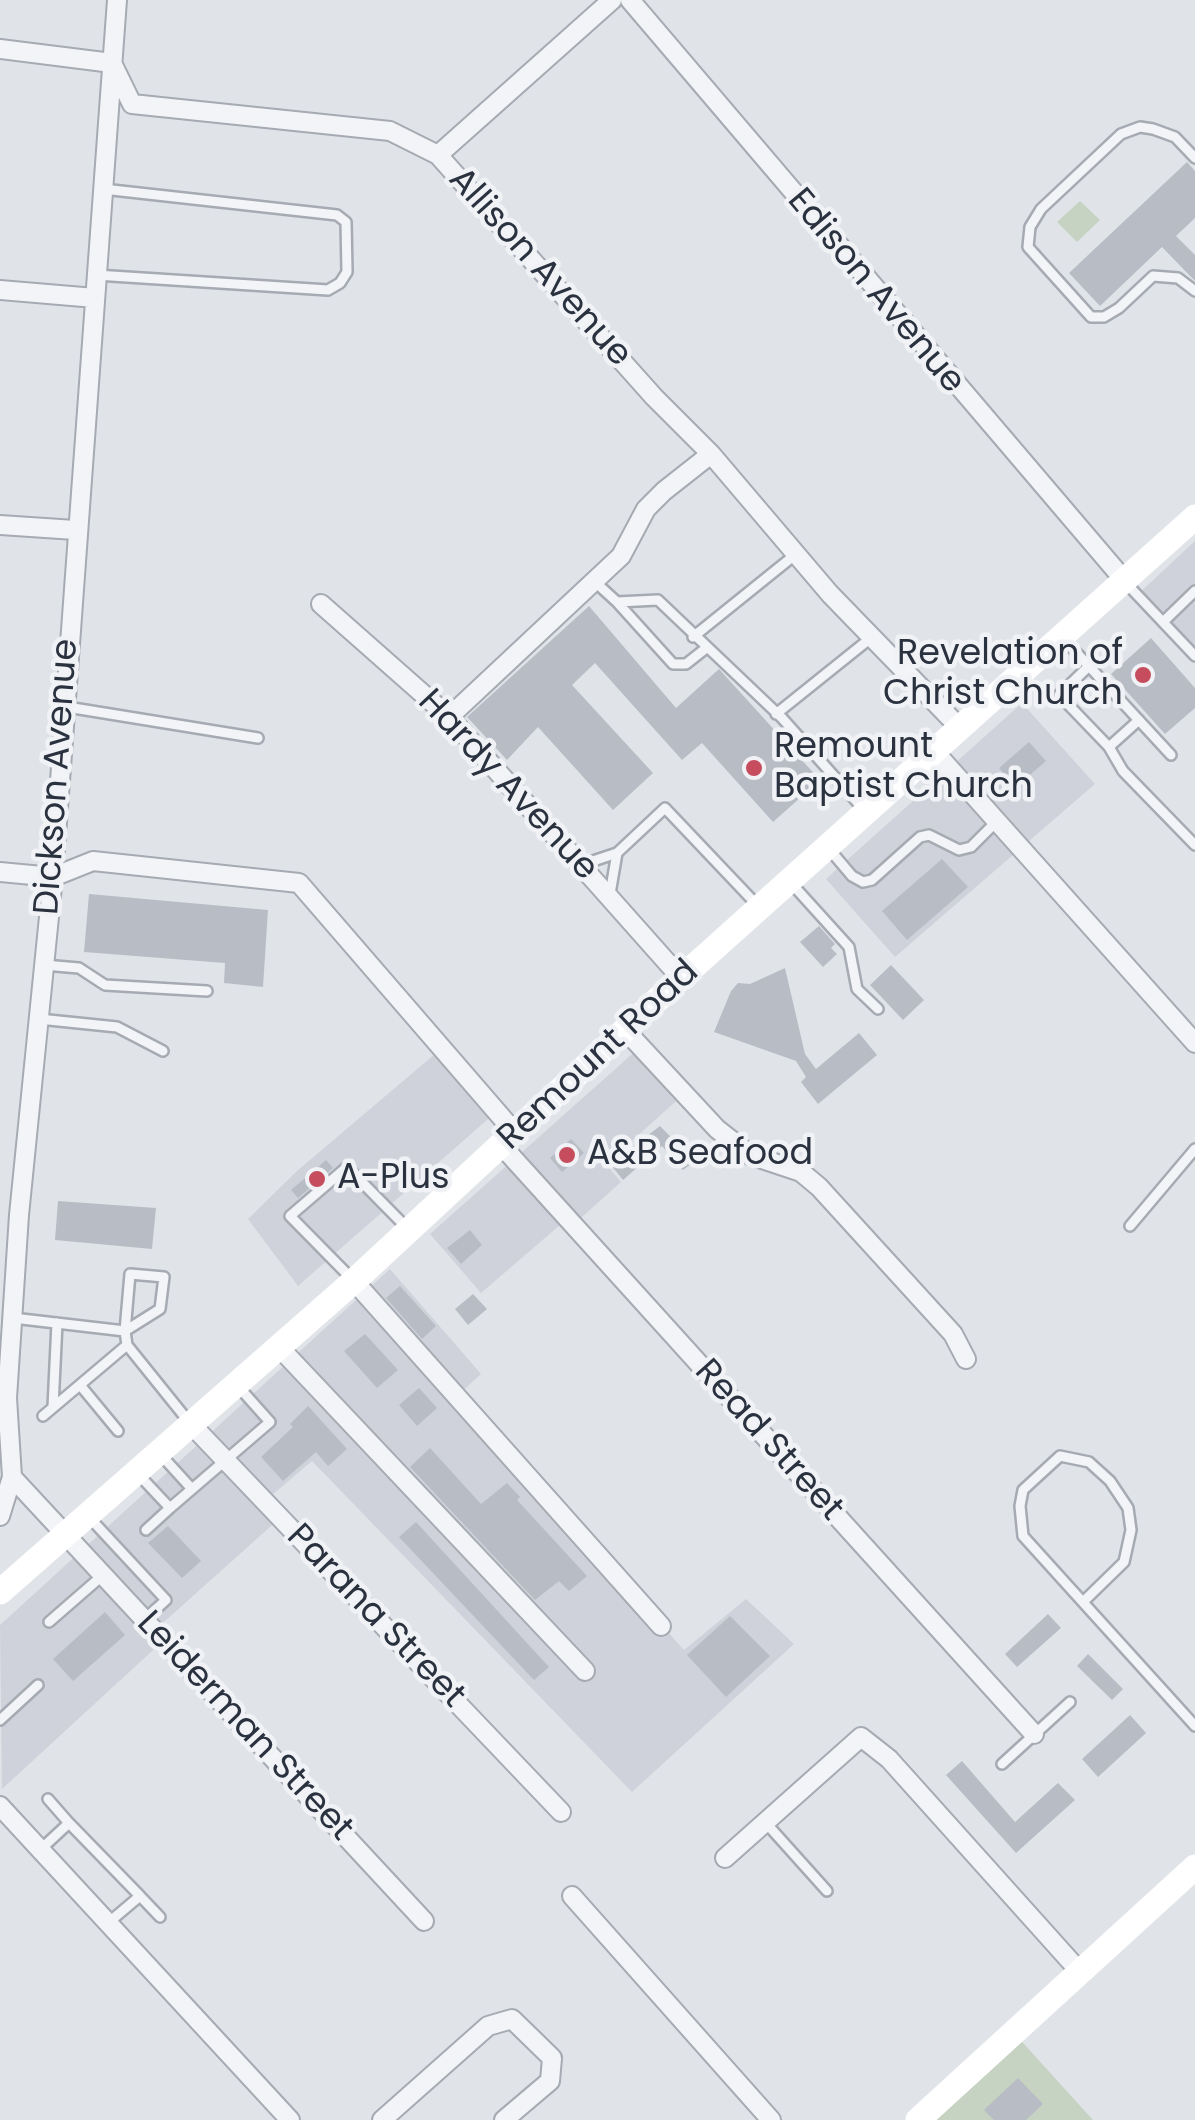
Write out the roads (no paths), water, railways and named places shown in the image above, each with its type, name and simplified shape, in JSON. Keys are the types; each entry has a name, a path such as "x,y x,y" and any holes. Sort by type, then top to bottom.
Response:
{"main road":[{"name":"Remount Road","path":"0,1592 157,1450 354,1281 681,978 1195,517"},
{"path":"918,2120 1195,1867"}],"street":[{"name":"Dickson Avenue","path":"12,1477 7,1398 13,1318 9,1215 39,1020 53,876 75,530 117,0"},
{"path":"438,155 612,0"},
{"name":"Edison Avenue","path":"630,0 1124,580"},
{"path":"0,49 112,64"},
{"name":"Allison Avenue","path":"112,64 132,104 390,131 438,155 654,397 712,454 796,554 959,727"},
{"path":"0,290 95,298"},
{"path":"450,716 620,556 646,509 664,490 712,454"},
{"path":"0,525 75,530"},
{"name":"Hardy Avenue","path":"322,604 450,716 681,978"},
{"path":"935,752 1195,1043"},
{"name":"Read Street","path":"53,876 94,861 299,883 509,1140 1034,1734"},
{"path":"0,872 53,876"},
{"path":"626,1031 716,1128 750,1155 801,1172 819,1187 953,1334 966,1359"},
{"path":"354,1281 661,1626"},
{"path":"278,1346 585,1671"},
{"name":"Parana Street","path":"189,1422 561,1812"},
{"path":"0,1516 12,1477"},
{"path":"12,1477 64,1533"},
{"name":"Leiderman Street","path":"64,1533 424,1922"},
{"path":"725,1858 861,1737 888,1759 1080,1972"},
{"path":"0,1806 290,2120"},
{"path":"572,1896 772,2120"},
{"path":"382,2120 488,2026 512,2019 552,2058 550,2081 504,2120"}],"lane":[{"path":"1194,289 1178,278 1153,276 1119,308 1104,317 1092,317 1028,247 1030,227 1040,209 1122,134 1140,127 1153,129 1175,137 1195,158"},
{"path":"96,274 328,290 340,284 347,272 346,222 338,215 102,188"},
{"path":"694,636 796,554"},
{"path":"1124,580 1195,656"},
{"path":"594,581 673,664 686,664 705,648"},
{"path":"1163,622 1195,592"},
{"path":"617,602 658,600 776,714 868,814"},
{"path":"1062,636 1171,754"},
{"path":"776,714 872,637"},
{"path":"1089,666 1059,695 1109,747 1123,771 1195,845"},
{"path":"64,706 258,738"},
{"path":"1109,747 1139,720"},
{"path":"580,864 617,853 665,808 760,908"},
{"path":"827,848 852,876 863,882 872,880 920,837 930,836 960,850 971,848 997,820"},
{"path":"609,897 617,853"},
{"path":"790,881 849,947 858,989 878,1009"},
{"path":"44,965 79,968 104,985 207,990"},
{"path":"39,1020 117,1027 162,1050"},
{"path":"1130,1226 1195,1150"},
{"path":"354,1281 290,1216 348,1166 410,1230"},
{"path":"13,1318 125,1331 160,1308 164,1278 130,1274 125,1331 128,1346 189,1422"},
{"path":"53,1407 57,1323"},
{"path":"43,1416 128,1346"},
{"path":"146,1530 270,1422 235,1382"},
{"path":"80,1385 118,1431"},
{"path":"157,1450 192,1489"},
{"path":"1084,1600 1124,1562 1130,1530 1128,1508 1110,1481 1088,1462 1060,1456 1023,1490 1020,1506 1024,1536 1195,1726"},
{"path":"135,1470 170,1508"},
{"path":"86,1514 166,1600 144,1619"},
{"path":"49,1622 103,1575"},
{"path":"0,1720 38,1685"},
{"path":"1002,1764 1070,1702"},
{"path":"48,1800 160,1917"},
{"path":"40,1849 69,1823"},
{"path":"766,1823 827,1891"},
{"path":"108,1924 140,1896"}],"place":[{"name":"Revelation of Christ Church","path":"1143,675"},
{"name":"Remount Baptist Church","path":"754,768"},
{"name":"A&B Seafood","path":"567,1155"},
{"name":"A-Plus","path":"317,1179"}]}
